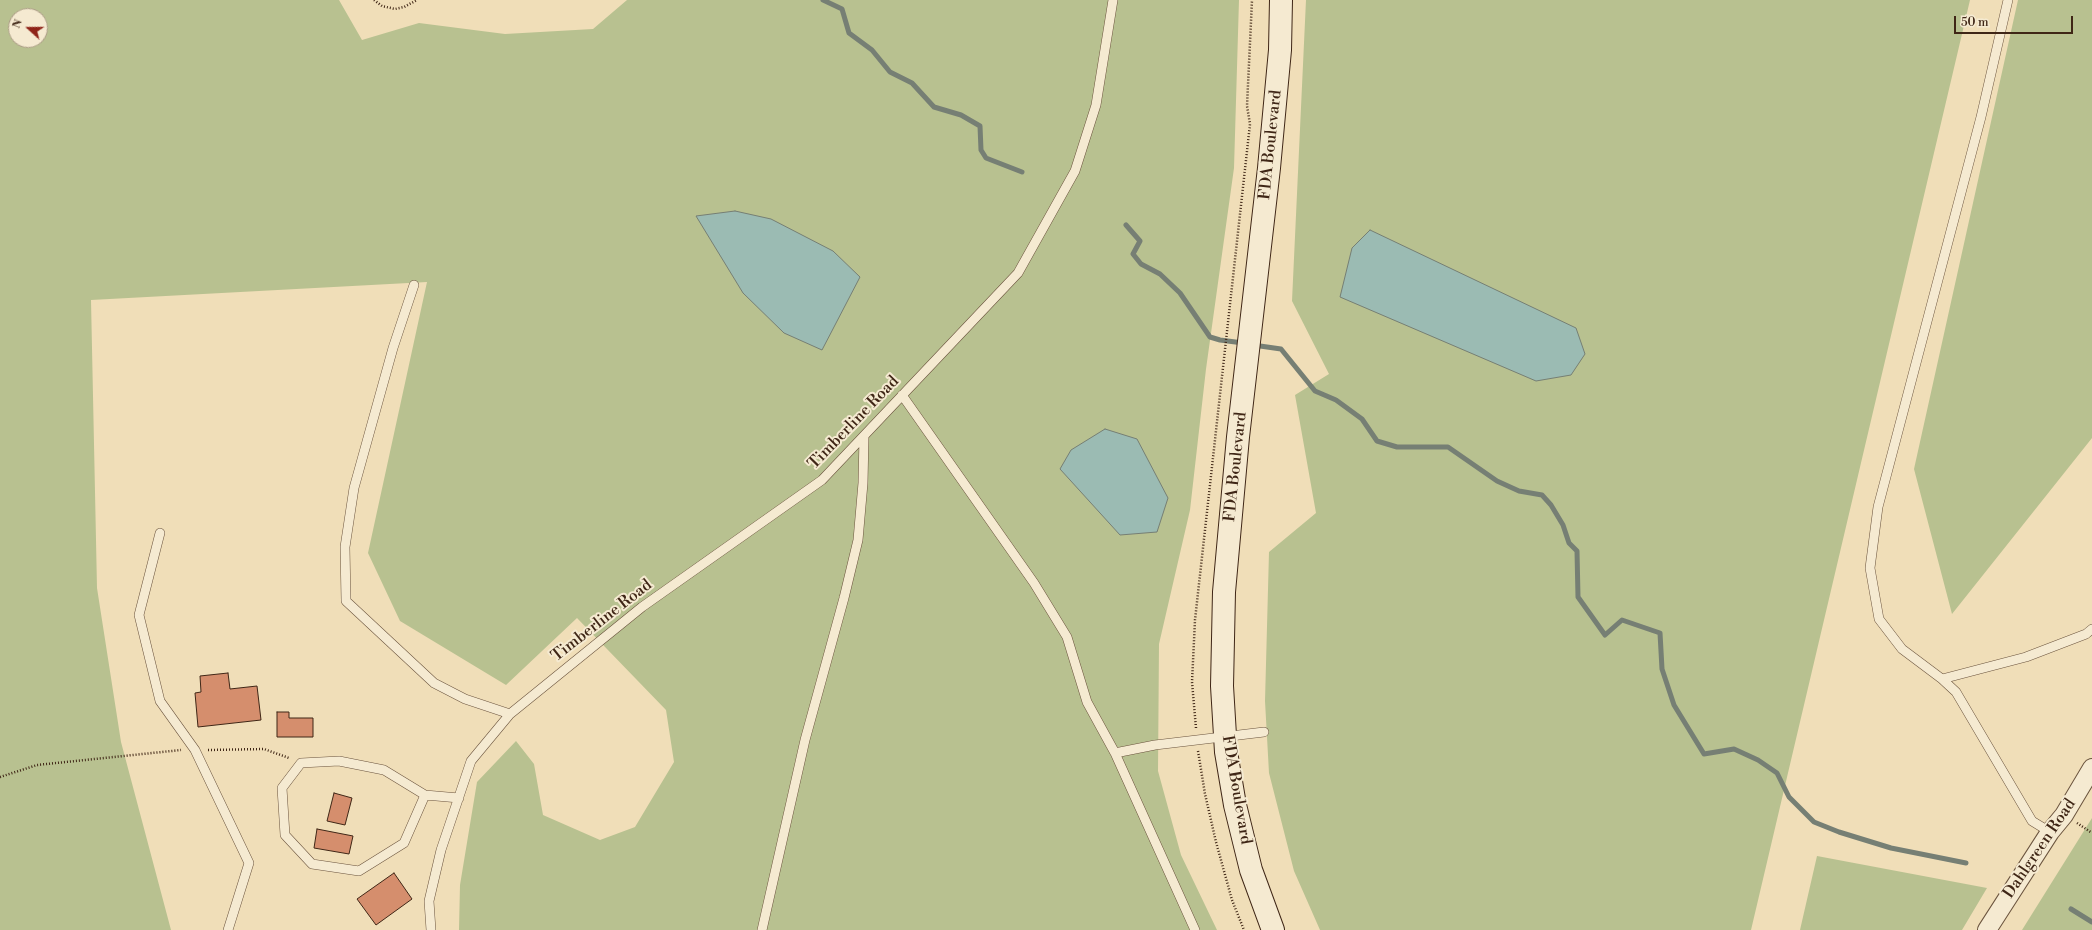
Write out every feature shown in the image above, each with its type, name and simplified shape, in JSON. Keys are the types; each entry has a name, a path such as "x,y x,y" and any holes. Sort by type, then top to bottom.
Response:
{"street":[{"name":"FDA Boulevard","path":"1273,930 1251,870 1235,805 1225,737 1222,686 1224,592 1238,437 1269,168 1280,50 1281,0"},
{"name":"Dahlgreen Road","path":"1987,930 2050,832 2064,816 2092,768"}],"lane":[{"name":"Timberline Road","path":"459,798 471,761 510,714 642,607 822,480 1018,273 1075,171 1096,105 1113,0"},
{"path":"2008,0 1978,132 1878,507 1870,568 1879,619 1902,649 1942,679 1956,692 2032,821 2050,832"},
{"path":"414,285 393,348 354,488 345,546 346,601 434,683 465,699 510,714"},
{"path":"902,395 1012,550 1067,636 1087,702 1115,754 1195,930"},
{"path":"762,930 805,740 844,598 858,540 863,483 864,436"},
{"path":"160,533 139,615 160,702 195,750 249,863 228,930"},
{"path":"1942,679 2026,657 2086,634 2092,629"},
{"path":"1115,754 1155,745 1264,732"},
{"path":"425,795 404,844 359,871 312,864 285,835 282,788 301,763 339,761 384,770 425,795 459,798 442,850 429,901 430,930"}],"path":[{"path":"374,0 382,6 395,9 404,7 417,0"},
{"path":"1200,588 1250,124 1247,106 1252,0"},
{"path":"0,777 37,765 112,756 195,750 264,749 301,763"}],"green space":[{"path":"0,0 339,0 362,40 419,23 505,34 593,29 627,0 1239,0 1234,168 1206,369 1190,510 1159,644 1158,771 1181,855 1217,930 459,930 460,885 477,782 516,741 534,764 543,815 600,840 635,827 674,762 666,710 577,618 506,685 400,621 368,553 427,282 91,300 97,588 121,742 171,930 0,930"},
{"path":"1306,0 1970,0 1751,930 1320,930 1294,871 1269,773 1265,701 1269,552 1316,513 1295,395 1329,374 1292,301"},
{"path":"2018,0 2092,0 2092,438 1952,614 1914,469"},
{"path":"2092,818 2092,930 2022,930"},
{"path":"1817,856 1987,888 1962,930 1800,930"}],"water":[{"path":"735,211 771,219 833,251 860,277 822,350 784,333 743,293 696,216"},
{"path":"1370,230 1576,328 1585,354 1571,375 1536,381 1340,297 1352,248"},
{"path":"1105,429 1137,439 1168,498 1157,532 1120,535 1060,469 1071,450"}],"building":[{"path":"228,673 230,689 257,686 261,720 198,727 195,693 201,692 200,676"},
{"path":"277,712 289,712 289,718 313,718 313,737 277,737"},
{"path":"334,793 352,798 345,825 327,821"},
{"path":"317,829 353,836 349,854 314,848"},
{"path":"394,873 412,899 376,925 357,899"}],"waterway":[{"path":"823,0 842,9 849,33 872,50 890,72 912,83 934,107 961,115 980,126 981,150 986,158 1022,172"},
{"path":"1126,225 1140,241 1133,254 1141,264 1160,274 1180,293 1210,337 1243,343"},
{"path":"1253,345 1281,349 1315,391 1336,400 1362,419 1377,441 1397,447 1448,447 1497,481 1519,491 1542,495 1551,505 1563,525 1569,543 1577,551 1578,597 1605,635 1622,620 1660,633 1662,669 1674,705 1704,754 1734,749 1758,760 1777,773 1789,797 1814,822 1839,832 1891,848 1966,863"},
{"path":"2071,909 2092,922"}]}
